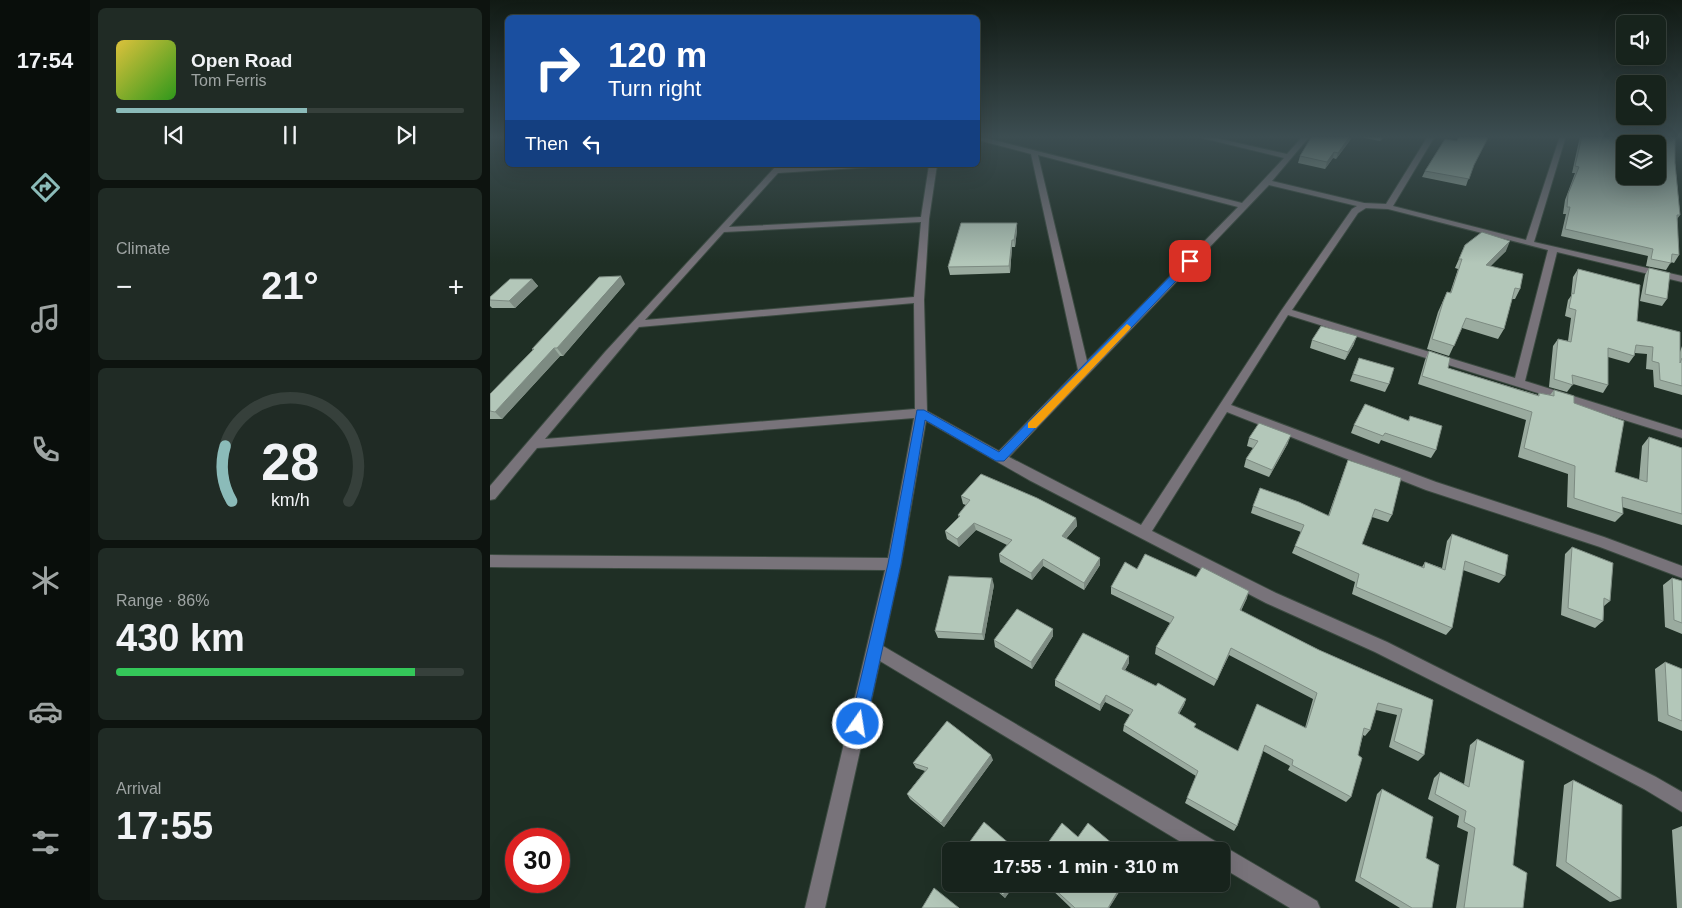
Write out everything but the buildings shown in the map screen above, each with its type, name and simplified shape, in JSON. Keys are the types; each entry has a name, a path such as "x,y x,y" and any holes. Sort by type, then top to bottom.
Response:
{"street":[{"path":"490,495 637,324 770,178"},
{"path":"815,908 894,564 921,413 919,300 925,219 931,178"},
{"path":"1040,178 1084,371"},
{"path":"1132,178 1244,206"},
{"path":"1000,458 1270,178"},
{"path":"1388,207 1406,178"},
{"path":"1529,243 1550,178"},
{"path":"1267,182 1364,205 1388,207 1553,249 1682,279"},
{"path":"1144,532 1185,471 1286,311 1355,211 1364,205"},
{"path":"723,230 925,219"},
{"path":"1519,383 1553,249"},
{"path":"637,324 919,300"},
{"path":"1286,311 1682,434"},
{"path":"1224,407 1431,486 1604,543 1682,572"},
{"path":"532,444 921,413 1000,458 1270,598 1381,647 1558,735 1650,783 1682,803"},
{"path":"490,561 894,564"},
{"path":"875,650 1199,842"},
{"path":"1230,861 1310,908"}],"slow traffic":[{"path":"1032,425 1127,327"}],"route":[{"path":"858,724 894,564 921,413 1000,458 1190,261"}]}
